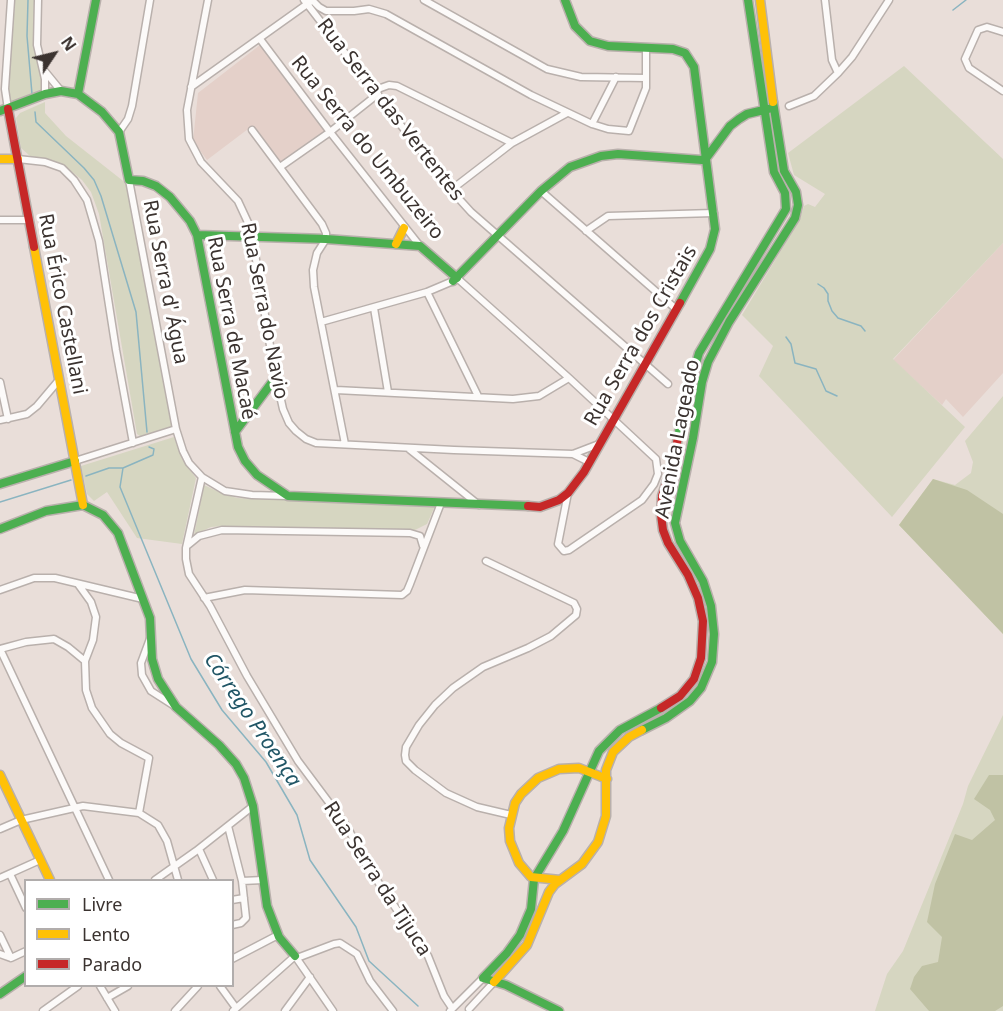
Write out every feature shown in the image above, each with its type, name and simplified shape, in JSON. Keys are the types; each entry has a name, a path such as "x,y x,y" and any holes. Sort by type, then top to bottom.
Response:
{"street":[{"path":"11,0 4,110 45,94 61,91 78,94 102,112 118,132 128,119 132,106 150,0"},
{"path":"38,0 37,45 43,69 45,94"},
{"path":"78,94 96,0"},
{"name":"Rua Serra do Navio","path":"208,0 187,110 189,139 201,162 238,201 245,215 252,238 283,409 289,423 296,431 316,443 409,448 573,454 599,444"},
{"path":"424,0 548,69 581,77 646,78"},
{"name":"Rua Serra dos Cristais","path":"288,496 479,505 540,507 550,505 568,493 589,462 710,249 714,213 694,67 690,59 685,53 673,49 608,46 590,41 575,26 565,0"},
{"path":"748,0 770,109"},
{"path":"760,0 775,155 774,172 786,197 786,209 797,212 796,192 775,155"},
{"path":"825,0 831,54 838,73"},
{"path":"789,106 814,96 838,73 852,57 889,0"},
{"path":"191,87 260,39 309,1 326,10 369,9 386,14 567,113 608,129 629,130 643,100 646,48"},
{"name":"Rua Serra das Vertentes","path":"309,1 451,190 498,235 668,384"},
{"path":"1003,32 987,27 978,30 965,62 969,68 1003,91"},
{"name":"Rua Serra do Umbuzeiro","path":"260,39 420,246 455,280 613,418"},
{"path":"43,69 61,91"},
{"path":"592,124 616,77"},
{"path":"280,167 330,132 376,92 389,85 397,86 512,143"},
{"path":"321,322 427,292 455,280 541,191 570,167 601,156 628,153 698,161 707,157 730,126 739,119 747,114 770,109"},
{"name":"Rua Érico Castellani","path":"4,110 18,159 83,505"},
{"path":"451,190 512,143 567,113"},
{"path":"252,130 322,224 326,233 326,239 317,253 313,270 345,444"},
{"name":"Rua Serra d' Água","path":"118,132 176,429 183,451 189,463 202,477 225,491 252,495 288,496"},
{"path":"0,159 45,162 62,168 74,180 87,200 99,241 133,443"},
{"name":"Rua Serra de Macaé","path":"129,180 143,181 156,186 170,197 190,220 197,235 234,432 242,454 257,475 288,496"},
{"path":"541,191 676,309"},
{"name":"Avenida Lageado","path":"451,1010 507,953 520,935 531,909 534,879 563,831 599,751 620,730 674,701 690,685 698,670 704,638 703,621 693,586 663,530 662,496 674,460 685,401 699,353 786,209"},
{"name":"Avenida Lageado","path":"471,1010 527,945 546,897 560,880 582,864 594,849 602,834 606,816 607,779 613,752 621,743 684,706 701,688 707,677 713,653 711,606 703,581 680,541 675,523 676,516 693,438 702,382 708,362 720,337 797,212"},
{"path":"586,231 608,216 714,213"},
{"path":"0,220 29,220"},
{"path":"396,244 404,228"},
{"path":"197,235 326,239 420,246"},
{"path":"427,292 478,396"},
{"path":"374,308 388,392"},
{"path":"234,432 276,377"},
{"path":"336,390 528,398 549,392 569,378"},
{"path":"0,420 27,414 59,380"},
{"path":"0,382 8,419"},
{"path":"568,493 558,544 564,551 569,550 632,508 650,491 658,474 656,459 613,418"},
{"path":"0,484 176,429"},
{"path":"409,448 479,505"},
{"name":"Rua Serra do Navio","path":"573,454 589,462"},
{"name":"Rua Serra da Tijuca","path":"202,477 187,545 186,560 189,574 298,761 348,828 364,861 428,956 451,1010"},
{"path":"204,598 245,590 402,595 410,584 441,503"},
{"path":"0,529 61,507 83,505 103,515 118,533 150,618 152,659 155,669 176,707"},
{"path":"187,545 199,536 222,530 410,533 420,536 423,546"},
{"path":"486,561 574,603 577,609 576,615 562,628 540,642 483,667 458,684 426,715 406,747 405,755 408,763 422,776 446,793 477,807 511,815"},
{"path":"0,590 34,578 44,577 143,599"},
{"path":"78,584 91,602 96,616 93,640 85,661 86,690 92,708 103,726 121,744 149,758 139,813"},
{"path":"151,635 141,663 142,675 151,691 159,699 176,707 219,745 236,764 244,778 253,806 267,906 278,935 333,1011"},
{"path":"85,661 54,639 26,642 0,649 109,879"},
{"path":"560,880 534,879 523,870 513,851 509,828 511,815 521,794 538,778 559,769 579,768 607,779"},
{"path":"0,778 50,879"},
{"path":"156,879 253,806"},
{"path":"0,829 21,820 74,808 91,807 139,813 158,825 175,866 178,879"},
{"path":"228,826 242,881 246,918 241,924 234,926"},
{"path":"199,849 213,879"},
{"path":"0,878 40,860"},
{"path":"10,874 24,904"},
{"path":"242,881 263,880"},
{"path":"234,900 244,898"},
{"path":"0,935 11,958"},
{"path":"234,958 278,935"},
{"path":"221,987 234,1010 296,957 340,943 357,954 374,987 393,1011"},
{"path":"0,954 11,958 24,952"},
{"path":"0,994 24,977"},
{"path":"285,1011 310,977"},
{"path":"483,978 506,985 559,1011"},
{"path":"43,1011 77,987"},
{"path":"101,987 115,1011"},
{"path":"107,998 126,987"},
{"path":"175,1011 197,987"},
{"path":"451,1010 471,1010"}],"shaded area":[{"path":"260,45 326,132 282,166 252,126 207,160 193,141 198,93"},
{"path":"1003,243 1003,373 963,417 946,399 942,405 893,360"}],"green space":[{"path":"15,0 37,0 34,40 43,90 41,93 11,104 8,98"},
{"path":"904,66 1003,159 1003,243 893,359 965,427 892,517 759,376 773,346 742,315 800,219 804,206 808,204 815,207 825,194 794,175 788,153"},
{"path":"45,102 45,113 66,136 127,184 173,422 171,429 143,438 137,434 99,214 91,192 82,180 66,167 54,161 30,156 21,148 16,118 20,113"},
{"path":"1003,396 1003,634 899,525 933,479 955,485 971,473 973,462 965,441"},
{"path":"174,437 182,459 196,478 182,544 137,538 107,492 94,501 87,494 81,466"},
{"path":"933,479 967,490 1003,514 1003,634 899,525"},
{"path":"204,485 237,498 435,506 427,524 415,530 224,526 211,527 194,535"},
{"path":"1003,715 1003,1011 875,1011 887,974 903,951 963,804 968,786"},
{"path":"989,775 1003,775 1003,1006 995,1011 929,1011 910,989 914,977 922,966 938,962 942,937 927,922 935,884 955,834 972,840 995,820 990,810 974,799"}],"waterway":[{"path":"28,0 27,36 32,94"},
{"path":"953,10 966,0"},
{"path":"35,112 36,122 84,168 94,180 101,196 136,312 147,432"},
{"path":"818,284 828,294 832,311 838,318 861,326 865,331"},
{"path":"786,337 791,344 795,363 816,369 826,391 837,396"},
{"name":"Córrego Proença","path":"149,447 154,449 153,455 123,468 120,487 191,659 222,710 266,762 297,815 310,860 356,927 369,961 418,1006"},
{"path":"86,476 109,468 123,468"},
{"path":"0,502 71,480"}],"traffic: fast":[{"path":"78,94 96,0"},
{"path":"565,0 575,26 590,41 608,46 673,49 685,53 694,67 715,229 710,249 680,303"},
{"path":"678,437 685,401 699,353 786,209 785,193 774,172 748,0"},
{"path":"0,111 45,94 61,91 78,94 102,112 119,132 129,180 143,181 156,186 170,197 190,221 197,235 238,447 245,461 257,475 288,496 528,506"},
{"path":"642,730 666,718 690,701 701,688 712,662 714,634 711,606 703,581 680,541 675,523 702,382 708,362 729,322 795,218 798,205 796,192 784,171 773,102"},
{"path":"453,281 541,191 570,167 601,156 618,154 702,160 707,157 730,126 739,119 747,114 768,109"},
{"path":"197,235 326,239 420,246 457,278"},
{"path":"235,432 276,377"},
{"path":"0,484 75,461"},
{"path":"0,529 46,511 83,505 103,515 118,533 150,618 152,659 158,679 176,707 219,745 236,764 244,778 253,806 267,906 279,937 295,956"},
{"path":"559,1011 506,985 483,978 507,953 520,935 531,909 534,879 563,831 599,751 620,730 661,708"},
{"path":"0,994 24,977"}],"traffic: slow":[{"path":"760,0 773,102"},
{"path":"0,159 18,159"},
{"path":"396,244 404,228"},
{"path":"34,247 83,505"},
{"path":"494,982 527,945 549,892 555,884 582,864 598,842 606,816 606,770 613,752 629,737 642,730"},
{"path":"560,880 531,877 519,863 510,841 509,828 515,803 538,778 559,769 579,768 607,779"},
{"path":"0,775 50,879"}],"traffic: jam":[{"path":"8,109 34,247"},
{"path":"528,506 540,507 559,500 568,493 584,472 680,303"},
{"path":"661,708 680,696 694,679 701,658 703,621 698,598 688,575 668,543 661,515 662,496 674,460 678,437"}]}
